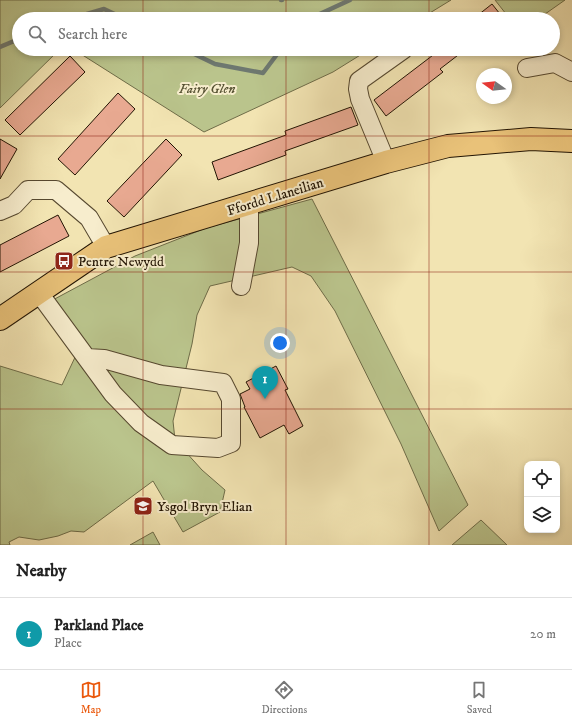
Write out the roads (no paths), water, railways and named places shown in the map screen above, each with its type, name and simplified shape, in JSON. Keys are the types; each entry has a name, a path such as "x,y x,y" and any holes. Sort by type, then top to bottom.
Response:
{"main road":[{"name":"Ffordd Llaneilian","path":"0,319 106,247 386,162 448,146 531,139 572,141"}],"street":[{"path":"386,162 360,99 358,89 359,81 394,56"},
{"path":"527,68 556,63 572,72"},
{"path":"0,211 14,204 28,190 56,190 89,218 106,247"},
{"path":"240,286 249,244 249,204"},
{"path":"39,293 113,394 141,424 172,445 218,448 231,443 231,399 222,383 161,375 104,359 87,358"}],"waterway":[{"path":"324,12 350,0"},
{"path":"94,12 104,9 110,12"},
{"path":"0,47 12,42"},
{"path":"198,56 215,64 263,73 276,56"}],"place":[{"name":"Pentre Newydd","path":"64,261"},
{"name":"Parkland Place","path":"265,399"},
{"name":"Ysgol Bryn Elian","path":"143,506"}],"park label":[{"name":"Fairy Glen","path":"207,88"}]}
